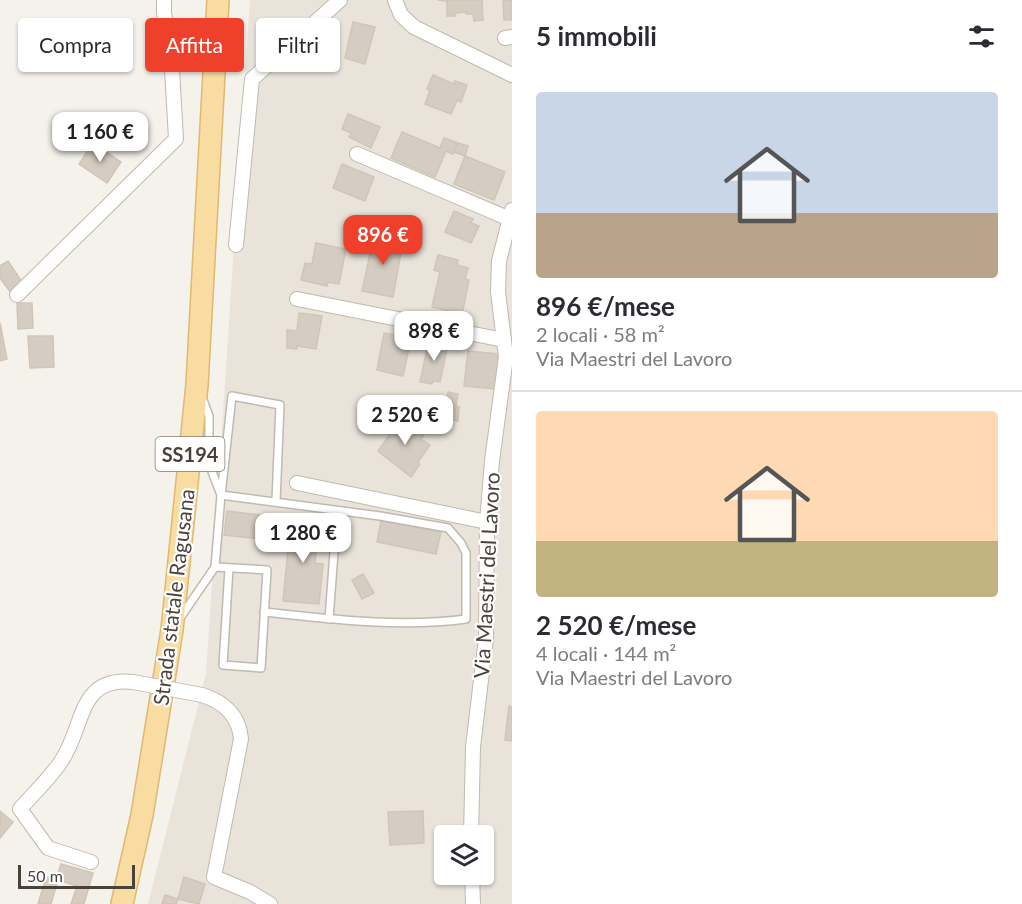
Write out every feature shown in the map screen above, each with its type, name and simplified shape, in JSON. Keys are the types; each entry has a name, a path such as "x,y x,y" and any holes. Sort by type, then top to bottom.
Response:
{"main road":[{"name":"Strada statale Ragusana","path":"122,904 142,815 172,630 197,385 218,0"}],"street":[{"path":"18,296 176,139 171,52 164,0"},
{"path":"236,245 252,79 340,0"},
{"path":"395,0 401,15 414,27 512,75"},
{"path":"357,154 511,215"},
{"name":"Via Maestri del Lavoro","path":"471,825 473,747 486,638 487,522 492,460 506,357 504,340 506,316 498,292 499,261 511,215"},
{"path":"297,299 504,340"},
{"path":"297,483 487,522"},
{"path":"91,862 48,848 20,809 60,763 74,738 88,699 111,682 133,682 202,695 216,699 230,711 240,728 241,739 214,877 270,904"},
{"path":"472,885 473,904"}],"lane":[{"path":"197,385 209,416 209,464 221,495"},
{"path":"172,630 215,567 232,396 280,405 276,501"},
{"path":"221,495 380,516 448,528 466,553 466,619 365,621 264,612"},
{"path":"329,619 337,512"},
{"path":"215,567 267,570 261,668 223,665 229,568"}],"shaded area":[{"path":"250,0 512,0 512,904 148,904 206,674"}],"building":[{"path":"438,0 482,0 483,20 474,21 473,14 466,14 466,12 447,16 447,1"},
{"path":"503,0 512,0 512,20 504,20"},
{"path":"353,22 375,27 365,64 345,58"},
{"path":"433,75 454,84 455,81 467,85 461,102 457,100 451,114 425,104 430,90 427,89"},
{"path":"348,114 380,127 371,148 349,137 351,133 342,129"},
{"path":"402,132 440,148 444,138 458,143 453,154 446,151 435,177 391,158"},
{"path":"93,143 121,162 107,183 79,164"},
{"path":"458,143 468,146 465,156 454,152"},
{"path":"465,156 505,172 494,200 454,184"},
{"path":"342,164 374,177 365,201 333,188"},
{"path":"454,211 473,219 471,223 479,226 471,243 445,232"},
{"path":"374,235 403,241 393,297 362,291"},
{"path":"316,243 346,249 339,284 328,282 327,286 301,280 305,263 312,264"},
{"path":"438,255 458,260 457,265 468,268 465,279 469,280 462,314 432,307 440,272 434,270"},
{"path":"8,261 24,285 11,293 0,278 0,266"},
{"path":"17,303 32,303 33,328 18,329"},
{"path":"299,313 322,316 316,349 297,346 297,349 287,348 287,330 297,331"},
{"path":"0,323 7,359 0,361"},
{"path":"384,333 411,338 403,376 377,370"},
{"path":"28,336 53,336 54,367 30,368"},
{"path":"429,340 448,345 440,382 433,381 432,384 420,382"},
{"path":"468,351 499,354 495,389 464,386"},
{"path":"448,392 458,394 456,406 459,407 458,421 443,418"},
{"path":"404,414 426,431 421,439 430,445 411,477 378,451"},
{"path":"227,511 291,519 289,542 224,535"},
{"path":"291,519 319,521 315,563 323,564 319,604 283,601"},
{"path":"381,521 441,532 436,554 377,542"},
{"path":"363,574 374,593 362,599 352,580"},
{"path":"509,706 512,707 512,741 505,740"},
{"path":"0,811 13,822 0,838"},
{"path":"423,811 424,843 390,845 388,812"},
{"path":"61,864 93,873 84,904 71,904 77,886 58,880 51,904 38,904 46,877 56,880"},
{"path":"184,877 205,884 199,904 178,899"},
{"path":"165,895 178,899 176,904 162,904"}]}
